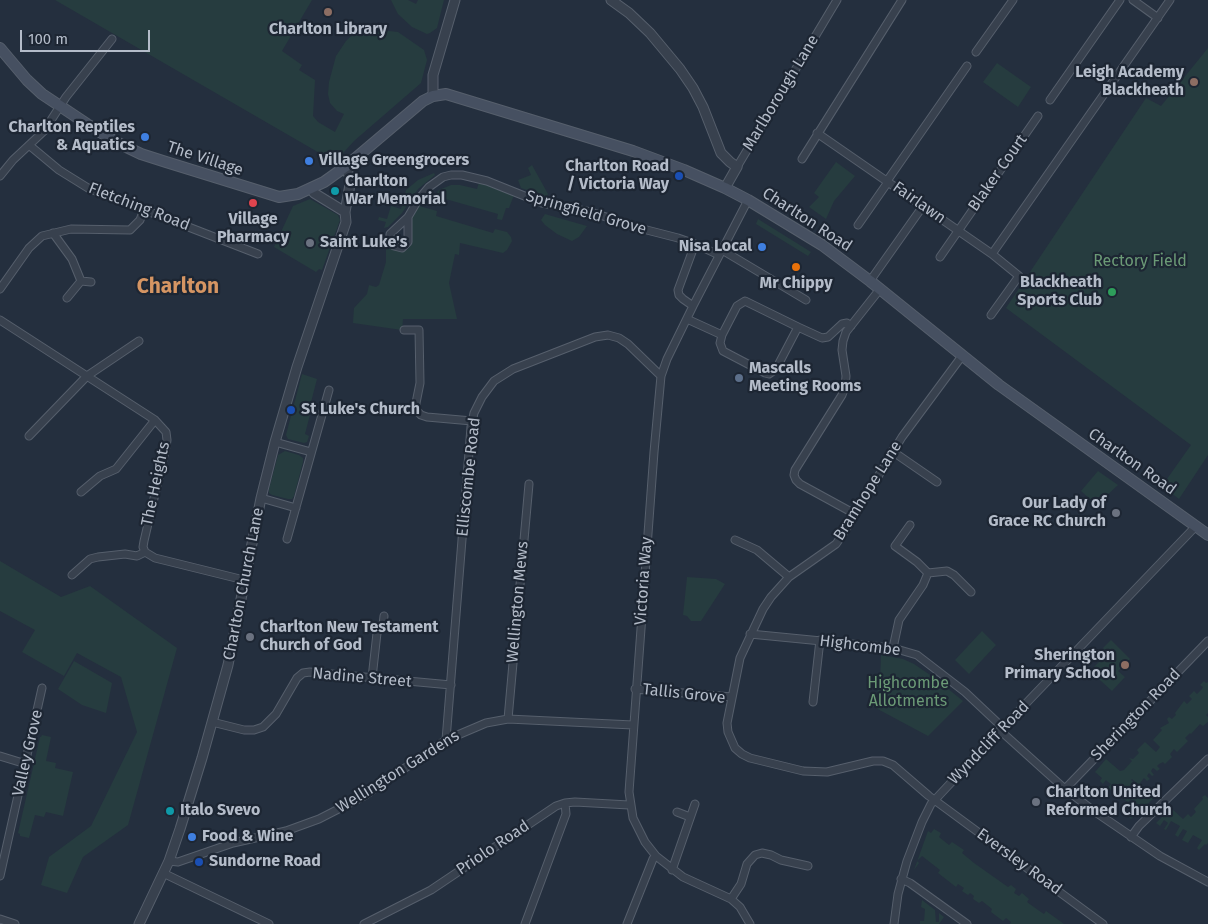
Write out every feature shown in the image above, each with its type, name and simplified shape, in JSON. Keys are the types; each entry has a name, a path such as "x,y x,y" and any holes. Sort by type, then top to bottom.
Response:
{"main road":[{"name":"The Village","path":"0,48 27,80 60,107 116,142 141,154 274,196 288,196 311,188 324,182 345,167"},
{"name":"Charlton Road","path":"433,96 446,94 458,97 641,154 684,170 748,200 822,245 1034,411 1207,532"},
{"path":"345,167 415,107 433,96"}],"street":[{"path":"433,96 433,75 454,0"},
{"path":"611,0 629,13 650,33 680,69 703,108 721,153 737,166"},
{"name":"Marlborough Lane","path":"725,188 837,0"},
{"path":"802,159 902,0"},
{"path":"976,52 1013,0"},
{"path":"1050,100 1120,0"},
{"path":"1133,0 1158,18"},
{"path":"992,254 1170,0"},
{"path":"0,176 13,160 44,130 112,39"},
{"path":"858,225 966,66"},
{"name":"Blaker Court","path":"940,257 1038,116"},
{"name":"Fairlawn","path":"817,133 992,254 1018,276 991,315"},
{"name":"Fletching Road","path":"29,145 71,179 88,188 258,254"},
{"name":"Charlton Church Lane","path":"140,924 169,861 212,722 232,648 261,498 275,442 297,367 346,222 345,212 351,179 345,167"},
{"name":"Springfield Grove","path":"408,217 423,194 435,181 451,175 462,175 487,181 542,203 591,212 721,252 806,300"},
{"path":"311,188 314,194 345,212"},
{"name":"Victoria Way","path":"748,200 693,306 667,359 661,376 628,792 632,818 637,829 656,856 683,877 731,899 740,907 750,924"},
{"path":"870,281 923,206"},
{"path":"0,289 29,248 42,236 71,229 130,230 140,220 144,209"},
{"path":"53,233 72,259 80,281"},
{"path":"693,306 679,295 678,290 695,244"},
{"path":"80,281 91,282"},
{"path":"67,298 80,281"},
{"path":"856,514 800,484 794,475 795,470 842,395 846,376 842,350 843,341 851,326 880,289"},
{"path":"798,327 776,369 769,374 723,351 720,343 722,335 737,306 745,301 822,338 828,337 842,324 847,323 851,326"},
{"path":"687,319 722,335"},
{"name":"The Heights","path":"0,320 155,420 166,432 167,440 143,546 145,552"},
{"path":"404,330 419,330 420,383 416,410 421,415 427,417 472,421"},
{"name":"Elliscombe Road","path":"446,740 472,421 482,397 494,381 502,375 595,337 608,335 619,338 628,344 661,376"},
{"path":"28,436 87,376 139,342"},
{"name":"Bramhope Lane","path":"732,697 740,658 750,634 771,597 789,577 836,544 856,514 892,451 962,356"},
{"path":"287,539 329,390"},
{"name":"The Heights","path":"82,492 100,476 116,469 155,420"},
{"path":"275,442 311,452"},
{"path":"892,451 937,482"},
{"name":"Wellington Mews","path":"508,719 529,484"},
{"path":"261,498 296,508"},
{"path":"910,525 895,546 917,562 928,573"},
{"name":"Wyndcliff Road","path":"894,924 901,879 916,835 927,811 935,800 1196,526"},
{"path":"735,540 757,550 789,577"},
{"path":"72,575 83,564 98,556 125,554 137,556 145,552 155,558 244,580"},
{"path":"928,573 947,571 954,575 971,592"},
{"path":"893,648 899,620 923,585 928,573"},
{"path":"372,678 377,633 383,625 384,616"},
{"name":"Highcombe","path":"750,634 893,648 916,655 965,692 1000,724 1004,734 1065,789 1160,856 1208,882"},
{"path":"813,702 820,640"},
{"name":"Sherington Road","path":"1065,789 1208,642"},
{"name":"Nadine Street","path":"212,722 244,730 254,730 263,727 276,714 292,684 303,673 310,672 450,685"},
{"name":"Valley Grove","path":"0,876 42,688"},
{"name":"Tallis Grove","path":"635,689 732,697 727,723 728,732 735,748 742,754 815,772 827,772 873,761 883,761 894,765 935,800"},
{"name":"Wellington Gardens","path":"169,861 178,862 233,843 286,831 319,819 364,796 446,740 486,723 508,719 633,725"},
{"path":"0,756 26,764"},
{"path":"1131,837 1139,826 1208,759"},
{"name":"Eversley Road","path":"935,800 1103,924"},
{"path":"525,924 566,814 564,803 630,805"},
{"name":"Priolo Road","path":"364,924 418,898 544,814 564,803"},
{"path":"672,870 695,804"},
{"path":"676,812 690,818"},
{"path":"731,899 741,884 747,864 756,855 762,853 781,860 808,866"},
{"path":"627,924 653,859 656,856"},
{"path":"163,873 269,924"},
{"path":"901,879 910,883 967,924"},
{"path":"0,919 15,924"}],"green space":[{"path":"55,0 312,0 282,51 302,65 299,70 315,80 313,116 318,122 335,132 344,114 337,111 330,103 328,94 329,82 336,56 351,36 380,30 398,32 424,50 427,60 421,83 354,141 335,162"},
{"path":"391,0 408,0 416,4 418,0 444,0 437,28 427,34 412,27 398,14"},
{"name":"Blackheath Sports Club","path":"1208,48 1208,455 1179,499 1162,486 1191,445 1006,308 1146,98 1161,106"},
{"path":"997,63 1031,87 1018,107 983,82"},
{"path":"836,162 855,176 834,201 826,219 809,207 819,197 814,193"},
{"path":"532,165 548,194 547,197 521,188 518,180 531,175 528,168"},
{"path":"434,173 435,175 418,189 402,213 388,227 384,228 386,222 378,220 379,217 387,219 391,206 401,209 406,190 418,180"},
{"path":"479,182 514,195 509,208 506,208 502,220 497,219 498,214 442,198 440,202 429,199 427,196 429,191 434,196 439,190 451,185 477,189"},
{"path":"310,199 338,215 340,220 322,270 319,269 316,272 274,247 293,206"},
{"path":"419,206 437,211 436,216 493,233 495,229 507,232 512,241 503,253 460,243 459,255 455,254 449,283 457,319 403,319 402,330 353,323 354,308 367,294 369,285 376,287 379,285 386,262 386,247 389,246 393,250 402,251 408,249 412,244 411,220"},
{"path":"545,214 587,226 579,237 572,241 557,234 545,225 541,220"},
{"path":"758,219 811,252 808,256 756,224"},
{"path":"302,374 317,379 305,434 309,436 307,442 304,443 288,439 286,435"},
{"path":"285,451 303,458 292,499 269,493 278,455"},
{"path":"1098,471 1118,485 1102,500 1092,501 1081,491"},
{"path":"0,561 61,597 90,586 177,648 128,825 83,857 67,893 41,885 49,857 91,826 137,732 121,677 77,653 64,676 22,652 35,630 0,611"},
{"path":"687,577 716,579 725,584 701,621 691,621 687,616 683,615"},
{"path":"982,631 996,645 969,674 955,660"},
{"path":"1111,640 1130,659 1118,671 1125,677 1112,691 1090,671 1108,653 1103,648"},
{"name":"Highcombe Allotments","path":"881,655 903,659 914,664 963,701 928,736 872,706 880,684"},
{"path":"74,661 112,683 106,713 82,705 58,689"},
{"path":"1204,681 1208,682 1208,713 1206,715 1208,722 1203,726 1200,724 1190,733 1185,738 1188,741 1177,752 1174,749 1170,754 1172,757 1165,764 1163,762 1157,766 1160,769 1157,771 1153,768 1151,771 1154,775 1152,776 1149,773 1147,776 1150,779 1147,781 1144,778 1140,783 1143,786 1142,788 1131,780 1153,799 1131,819 1129,817 1137,809 1133,806 1135,802 1131,799 1128,802 1120,797 1124,791 1120,788 1116,793 1108,788 1111,784 1106,780 1103,784 1100,781 1102,778 1095,772 1106,759 1120,771 1124,770 1132,761 1129,758 1133,759 1139,753 1137,750 1145,742 1156,752 1160,747 1153,740 1162,730 1160,728 1169,723 1167,719 1169,717 1172,719 1176,715 1175,713 1184,701 1187,704 1192,699 1189,696 1194,691 1197,694 1202,689 1203,687 1200,685"},
{"path":"42,735 51,737 46,761 56,763 55,768 73,772 63,816 46,812 44,817 35,815 29,838 20,836 18,833"},
{"path":"1205,795 1208,798 1208,843 1199,850 1197,848 1202,840 1193,835 1188,843 1182,840 1187,831 1183,829 1178,837 1175,835 1180,826 1171,821 1166,830 1164,829 1168,823 1164,820 1160,826 1156,823 1171,808 1183,819 1188,814 1191,817 1196,812 1194,809"},
{"path":"934,829 941,833 939,837 949,845 952,842 964,850 962,853 974,863 1008,887 1011,885 1016,889 1014,893 1019,896 1022,893 1029,899 1027,902 1044,914 1046,911 1064,924 1010,924 1011,922 1006,918 1003,921 991,912 992,909 982,901 979,903 973,899 974,896 970,893 968,895 962,891 964,888 958,884 956,887 938,873 940,870 922,856 917,861 928,831 931,833"},
{"path":"922,900 935,910 936,922 939,922 939,913 944,917 939,924 920,924 920,921 924,921 925,909 921,907"}],"place":[{"name":"Charlton Library","path":"328,12"},
{"name":"Leigh Academy Blackheath","path":"1194,82"},
{"name":"Charlton Reptiles & Aquatics","path":"145,137"},
{"name":"Village Greengrocers","path":"309,161"},
{"name":"Charlton Road / Victoria Way","path":"679,176"},
{"name":"Charlton War Memorial","path":"335,191"},
{"name":"Village Pharmacy","path":"253,203"},
{"name":"Saint Luke's","path":"310,243"},
{"name":"Nisa Local","path":"762,247"},
{"name":"Mr Chippy","path":"796,267"},
{"name":"Blackheath Sports Club","path":"1112,292"},
{"name":"Mascalls Meeting Rooms","path":"739,378"},
{"name":"St Luke's Church","path":"291,410"},
{"name":"Our Lady of Grace RC Church","path":"1116,513"},
{"name":"Charlton New Testament Church of God","path":"250,637"},
{"name":"Sherington Primary School","path":"1125,665"},
{"name":"Charlton United Reformed Church","path":"1036,802"},
{"name":"Italo Svevo","path":"170,811"},
{"name":"Food & Wine","path":"192,837"},
{"name":"Sundorne Road","path":"199,862"}],"district":[{"name":"Charlton","path":"178,287"}],"park label":[{"name":"Rectory Field","path":"1140,262"}]}
